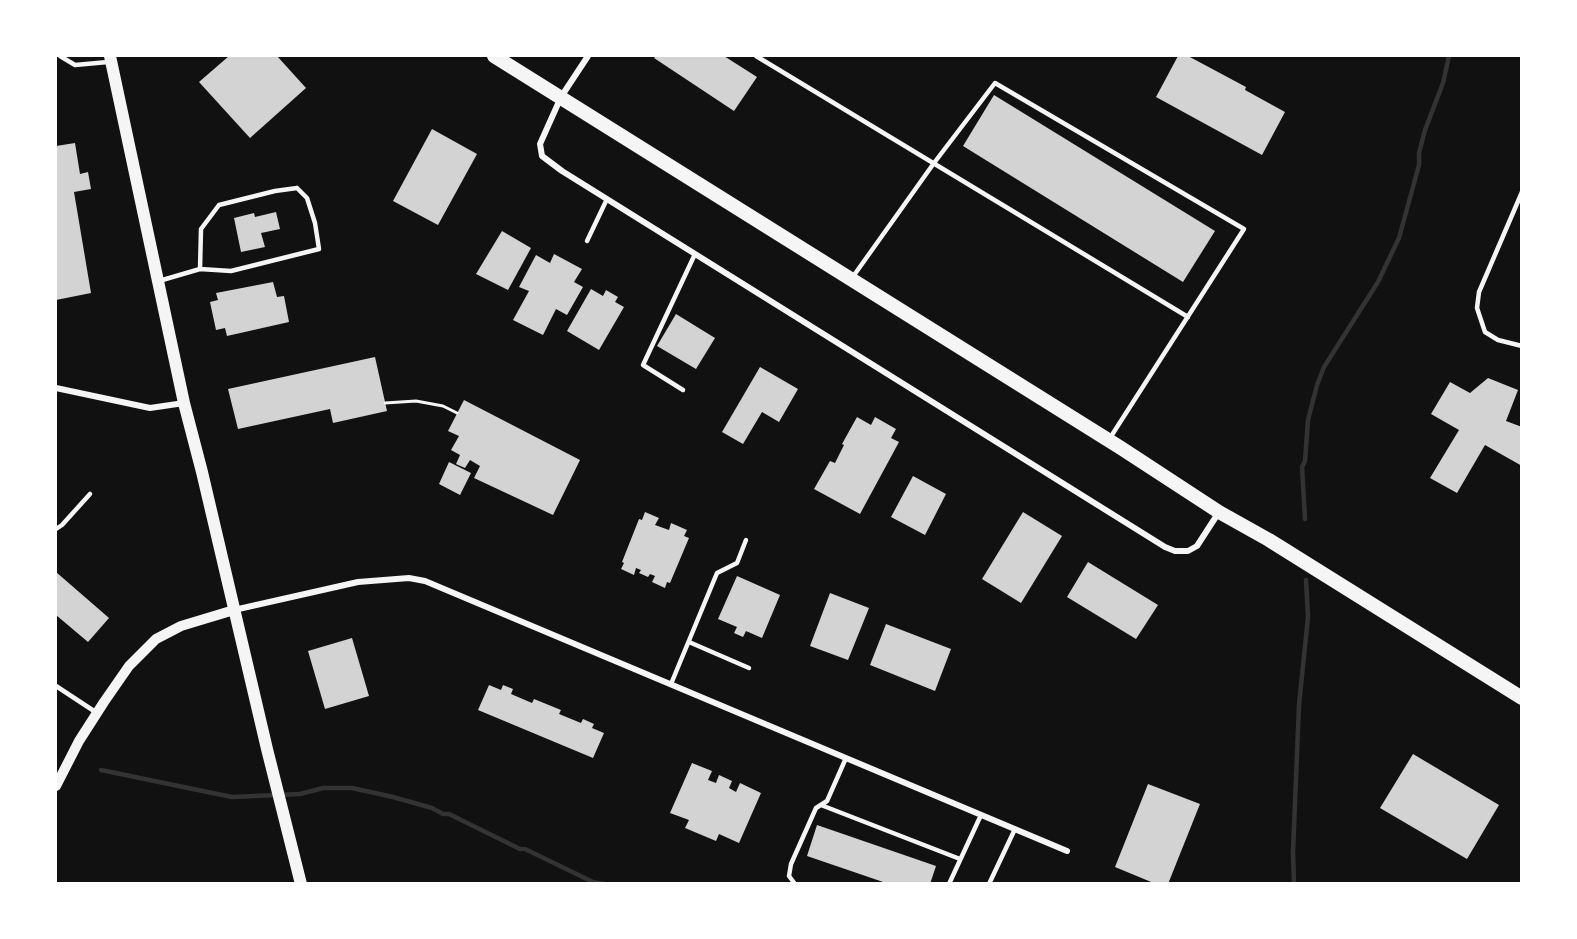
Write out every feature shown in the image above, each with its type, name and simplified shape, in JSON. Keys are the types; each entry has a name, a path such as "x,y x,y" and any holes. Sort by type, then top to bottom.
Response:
{"main road":[{"path":"494,56 1109,440 1219,512 1269,540 1521,698"},
{"path":"110,58 184,403 301,884"}],"street":[{"path":"588,56 561,97 540,144 542,156 562,171 1165,547 1175,551 1188,551 1197,546 1219,512"},
{"path":"56,388 150,408 184,403"},
{"path":"56,786 97,713 129,666 156,639 181,626 234,610 358,582 410,578 425,581 1068,851"}],"lane":[{"path":"60,56 75,65 110,58"},
{"path":"756,56 1188,317"},
{"path":"852,279 934,163 995,83 1244,229 1109,440"},
{"path":"159,281 200,269 231,271 319,249 315,223 307,198 297,189 275,191 219,205 201,229 200,269"},
{"path":"1521,192 1479,292 1477,308 1485,332 1498,340 1521,346"},
{"path":"587,241 607,200"},
{"path":"683,390 643,365 695,254"},
{"path":"56,529 90,494"},
{"path":"671,684 717,573 738,563 746,540"},
{"path":"689,642 750,668"},
{"path":"56,686 97,713"},
{"path":"795,884 789,876 791,864 816,808 827,801 846,758"},
{"path":"821,805 960,859"},
{"path":"949,884 981,815"},
{"path":"989,884 1015,829"}],"path":[{"path":"385,403 416,401 443,406 457,413"}],"building":[{"path":"229,56 277,56 306,88 250,138 199,82"},
{"path":"656,56 724,56 757,77 734,111 654,58"},
{"path":"1178,56 1188,56 1246,87 1245,90 1285,112 1262,155 1156,97"},
{"path":"994,95 1215,231 1183,282 963,146"},
{"path":"432,129 477,154 438,225 393,201"},
{"path":"75,143 80,174 88,172 91,189 74,192 91,293 56,300 56,146"},
{"path":"276,212 280,229 261,233 265,247 241,252 234,218 254,213 255,217"},
{"path":"502,231 531,248 508,290 476,274"},
{"path":"554,254 582,269 574,282 583,287 567,315 556,309 543,335 513,320 529,291 519,287 536,255 550,263"},
{"path":"273,282 277,297 284,296 289,322 227,336 225,328 216,330 210,302 218,300 216,293"},
{"path":"591,289 603,296 606,290 618,297 615,302 624,307 599,350 567,331"},
{"path":"676,314 715,338 696,369 657,346"},
{"path":"375,357 387,411 333,423 330,409 238,429 228,389"},
{"path":"760,367 798,389 779,422 762,412 743,444 722,432"},
{"path":"1488,378 1518,390 1506,421 1522,427 1522,466 1485,445 1457,493 1430,478 1459,430 1431,414 1450,382 1470,393"},
{"path":"464,400 580,460 553,515 474,478 480,466 470,460 465,468 456,464 460,455 451,450 459,436 448,431"},
{"path":"857,417 871,425 875,417 896,429 891,438 899,442 860,514 814,489 830,461 835,463 844,445 842,444"},
{"path":"449,462 471,473 460,495 439,484"},
{"path":"913,476 946,494 925,535 891,517"},
{"path":"645,512 659,518 655,525 669,530 671,523 687,530 684,536 689,538 670,583 667,582 665,588 652,582 655,576 650,574 648,577 639,573 641,570 636,568 634,575 621,569 639,519 642,520"},
{"path":"1023,512 1062,536 1021,603 982,579"},
{"path":"1088,562 1158,605 1136,639 1067,597"},
{"path":"56,572 109,618 88,642 56,615"},
{"path":"737,576 780,595 762,638 746,631 743,637 734,633 737,627 718,619"},
{"path":"830,593 869,608 848,660 810,646"},
{"path":"886,624 951,649 935,691 870,665"},
{"path":"352,638 369,696 325,709 308,651"},
{"path":"489,685 501,690 503,685 513,689 511,694 532,703 534,699 561,710 559,714 581,723 583,719 594,724 592,728 604,733 593,758 478,710"},
{"path":"1413,754 1499,805 1467,859 1380,808"},
{"path":"692,763 712,771 708,780 716,783 719,775 732,781 729,788 736,792 740,783 761,793 739,843 719,834 716,841 685,828 689,820 670,813"},
{"path":"1148,784 1200,804 1168,884 1156,884 1115,867"},
{"path":"817,825 936,866 930,884 889,884 807,856"}],"waterway":[{"path":"1305,519 1302,467 1305,461 1308,420 1317,385 1324,367 1378,282 1399,238 1419,165 1419,153 1425,130 1443,83 1449,56"},
{"path":"1294,884 1293,852 1299,705 1308,617 1306,580"},
{"path":"101,770 232,797 300,794 323,788 352,788 393,797 449,814 593,882 604,884"}]}
